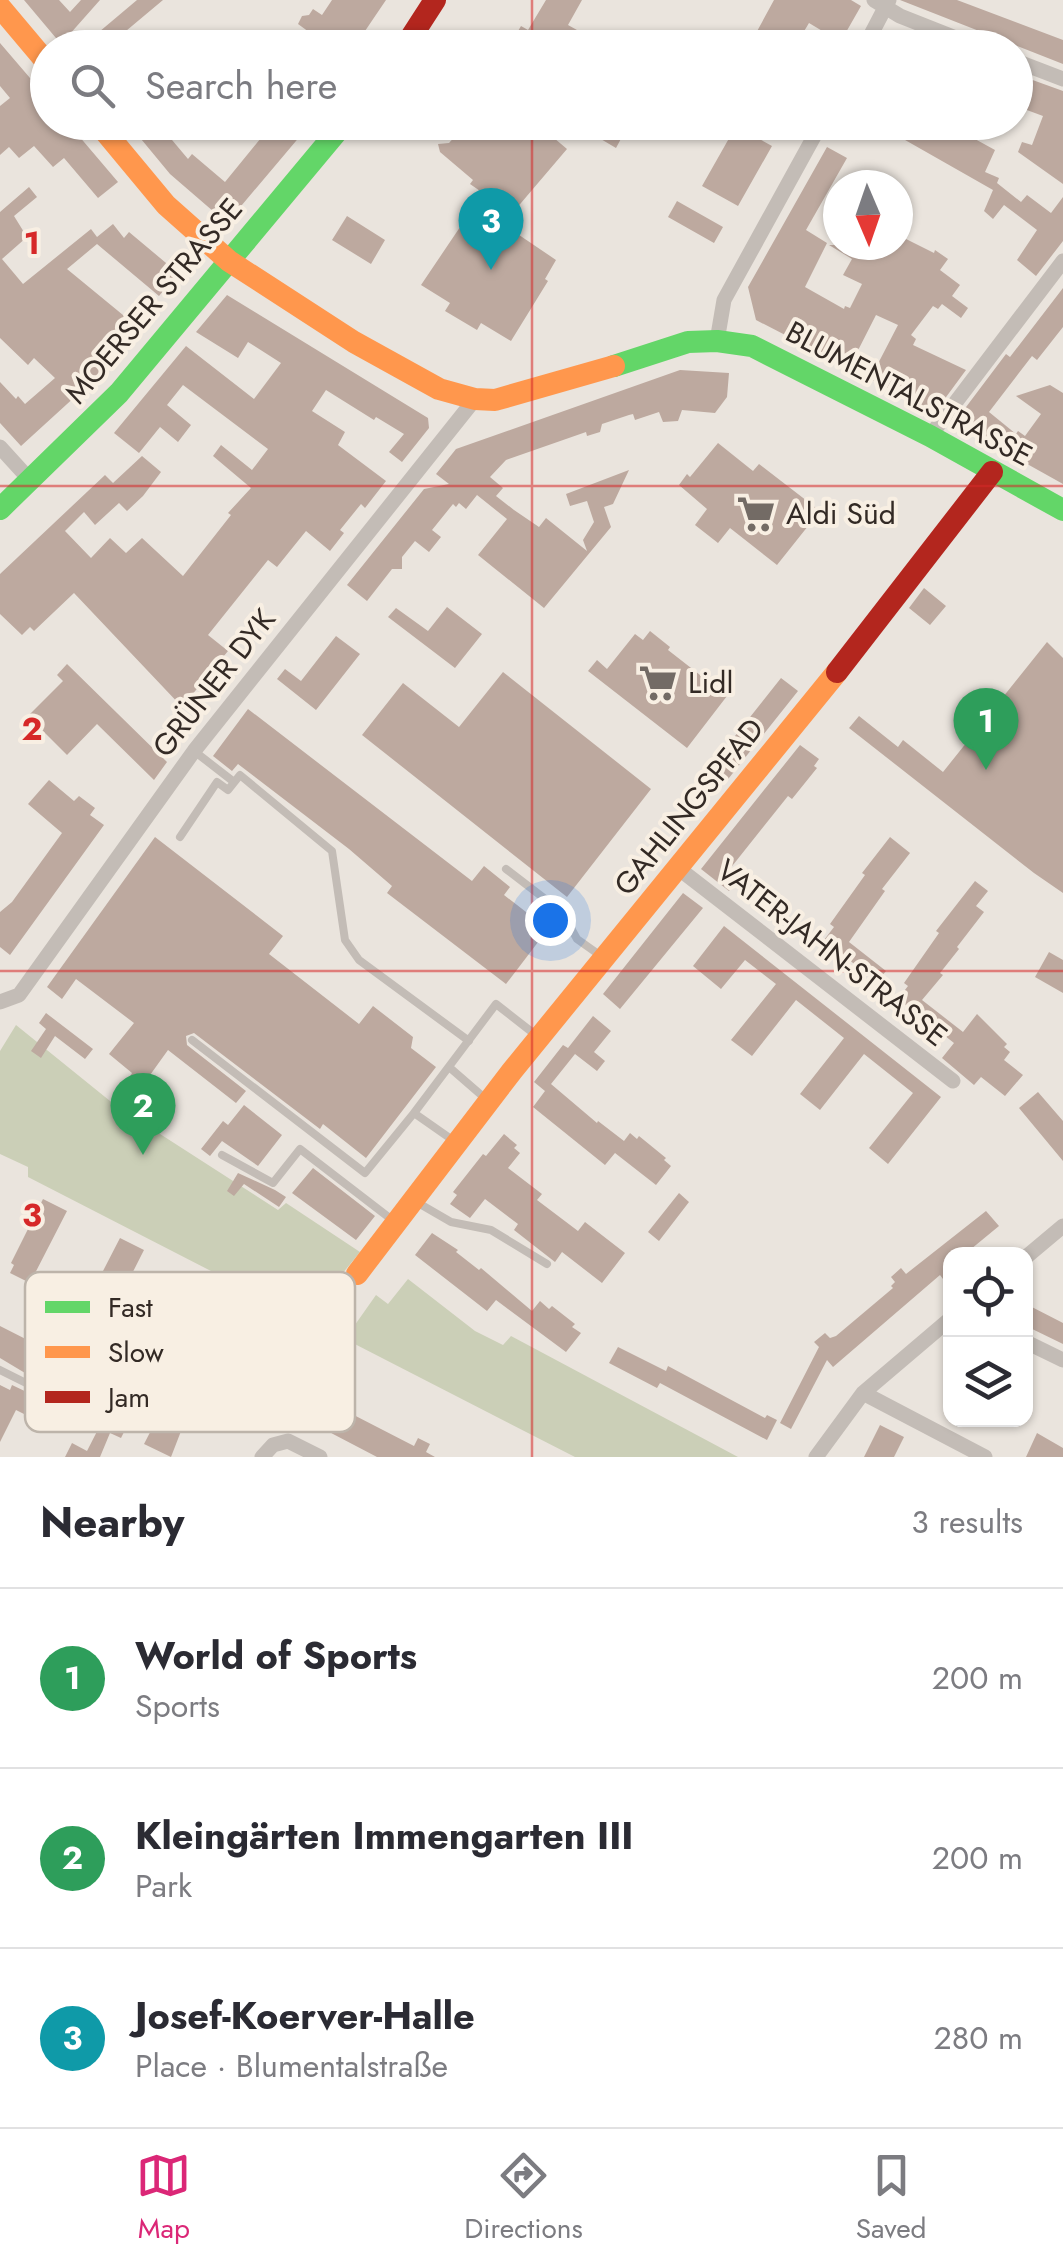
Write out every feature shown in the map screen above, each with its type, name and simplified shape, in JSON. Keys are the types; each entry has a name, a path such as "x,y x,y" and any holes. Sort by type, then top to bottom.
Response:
{"main road":[{"path":"415,30 434,0"},
{"path":"0,8 30,43"},
{"name":"BLUMENTALSTRASSE","path":"112,140 166,205 229,261 424,382 474,399 514,396 670,346 716,341 752,346 930,436 1063,510"},
{"name":"MOERSER STRASSE","path":"0,508 120,393 330,140"},
{"name":"GAHLINGSPFAD","path":"356,1274 456,1142 807,710 992,472"}],"street":[{"path":"871,30 883,2 900,16 936,30"},
{"path":"1033,68 1063,79"},
{"path":"716,341 724,300 812,140"},
{"path":"930,436 1063,261"},
{"name":"GRÜNER DYK","path":"1,1002 19,994 194,751 474,399"},
{"path":"0,447 30,480"},
{"name":"VATER-JAHN-STRASSE","path":"678,868 953,1081"},
{"path":"1033,1251 1063,1226"},
{"path":"816,1457 863,1393 943,1325"},
{"path":"1033,1345 1063,1360"},
{"path":"863,1393 985,1457"},
{"path":"262,1457 273,1445 288,1441 320,1457"}],"lane":[{"path":"194,751 234,782"},
{"path":"180,837 217,782 228,790 240,776 332,851 346,940 359,960 469,1041"},
{"path":"506,868 562,912 577,939 604,959"},
{"path":"192,1040 365,1173 496,1004 540,1038"},
{"path":"449,1067 489,1102"},
{"path":"414,1113 456,1142"},
{"path":"222,1154 273,1183 300,1148 394,1222"},
{"path":"412,1200 451,1222 491,1230 547,1264"},
{"path":"0,1370 25,1382"}],"green space":[{"path":"16,1025 115,1105 278,1210 286,1203 360,1252 344,1272 213,1272 28,1177 28,1167 0,1154 0,1051"},
{"path":"408,1279 475,1331 503,1345 511,1336 738,1457 575,1457 355,1344 355,1325 376,1295 388,1304"}],"building":[{"path":"24,0 59,0 70,12 81,0 100,0 73,30 49,30"},
{"path":"137,0 163,0 127,30 101,30"},
{"path":"332,0 386,0 366,30 306,30 298,24 313,9 322,15"},
{"path":"546,0 582,0 568,25 577,30 528,30"},
{"path":"774,0 851,0 861,6 847,30 821,30 809,23 805,30 758,30"},
{"path":"900,0 957,0 1063,40 1063,64 1033,52 1033,30 976,30"},
{"path":"0,43 30,78 30,140 82,140 118,182 98,198 64,158 53,167 34,146 19,158 9,147 0,155 0,106 10,98 0,86"},
{"path":"1033,80 1063,91 1063,184 1018,152 1022,142 1032,145 1043,116 1033,112"},
{"path":"142,140 172,140 188,159 192,154 225,182 259,140 297,140 231,218 221,218 170,174"},
{"path":"556,140 567,149 503,224 556,260 545,279 548,281 511,341 481,323 477,330 445,311 450,303 421,285 483,193 440,152 438,144"},
{"path":"602,140 620,140 616,148"},
{"path":"728,140 761,140 772,146 738,206 702,186"},
{"path":"905,140 977,140 995,150 985,172 999,178 997,183 1021,202 1027,195 1051,213 1063,197 1063,241 1036,276 1017,260 1037,230 1004,205 993,219 984,211 993,190"},
{"path":"827,147 847,158 840,170 823,170 823,200 806,230 823,241 823,251 805,287 844,309 850,308 862,284 843,275 851,260 913,260 913,242 934,253 935,250 948,259 940,270 960,285 952,296 968,308 961,318 942,304 938,309 933,306 911,335 916,339 913,345 966,370 938,408 926,409 870,379 898,325 876,315 849,368 756,320 748,287"},
{"path":"29,187 37,197 14,216 27,237 2,259 23,284 91,229 97,237 113,224 124,238 129,232 178,273 159,296 97,244 67,269 140,329 112,363 21,446 0,423 0,382 25,404 55,378 34,358 28,365 0,338 0,212"},
{"path":"677,201 723,227 714,243 668,217"},
{"path":"347,216 385,240 371,264 332,240"},
{"path":"1063,288 1063,327 1037,360 1032,356 989,412 1016,434 1018,431 1025,436 1041,414 1016,396 1050,385 1063,393 1063,484 954,423"},
{"path":"227,295 428,418 429,428 402,462 389,452 404,434 326,390 312,411 345,432 338,445 386,481 365,508 361,504 340,530 344,533 330,551 306,531 277,567 268,560 208,635 228,651 182,707 74,593 34,631 30,627 22,635 0,614 0,574 105,475 113,483 142,456 161,472 143,496 127,511 119,503 95,525 84,512 65,531 91,558 110,538 126,553 142,538 183,576 251,488 213,456 221,445 252,470 268,449 183,385 167,405 191,425 178,442 160,427 139,453 114,433 186,346 254,399 281,363 248,342 238,358 196,332"},
{"path":"680,370 729,373 727,397 715,413 682,410 678,421 663,422 659,412 635,420 633,414 629,415 602,424 600,432 587,436 586,432 506,460 490,477 503,488 496,496 514,510 539,527 546,518 587,551 583,540 594,522 587,501 570,506 566,494 629,470 613,504 604,507 611,527 544,608 478,555 507,519 477,495 466,509 459,503 456,507 453,504 432,530 441,537 429,552 415,541 402,557 402,569 392,569 367,601 347,585 424,489 449,484 436,474 456,449"},
{"name":"Aldi Süd","path":"718,443 753,471 759,464 820,511 777,565 730,528 718,543 695,525 707,509 679,485"},
{"path":"924,588 946,606 930,625 909,608"},
{"path":"447,607 482,634 455,668 388,617 396,608 428,631"},
{"name":"Lidl","path":"650,631 727,696 687,748 588,671 597,660 607,669 635,634 643,640"},
{"path":"336,636 360,654 316,710 277,679 285,669 301,681"},
{"path":"1047,642 1063,658 1063,893 849,728 859,716 898,747 903,740 943,772"},
{"path":"67,664 167,762 154,780 97,724 67,755 28,716 63,681 57,675"},
{"path":"503,672 651,789 567,897 362,735 403,683 459,727"},
{"path":"781,678 798,691 725,783 708,770"},
{"path":"248,709 472,881 484,866 510,887 504,895 548,929 506,984 387,893 392,886 349,849 238,764 232,771 213,756"},
{"path":"800,745 819,759 814,766 817,768 792,799 788,796 729,870 739,877 729,891 701,869"},
{"path":"49,780 74,801 79,796 95,808 90,815 104,825 10,955 0,947 0,912 12,902 62,833 28,804"},
{"path":"155,837 283,936 269,954 359,1024 373,1006 413,1037 411,1048 436,1067 366,1158 323,1124 320,1129 194,1033 186,1036 187,1045 246,1091 236,1103 168,1050 135,1096 124,1088 132,1073 109,1054 134,1023 76,979 62,999 47,987"},
{"path":"890,837 910,853 849,942 886,971 877,982 824,940 834,927 830,924 865,875 862,873"},
{"path":"975,881 988,891 976,906 984,912 922,1000 963,1032 977,1014 1007,1044 1004,1047 1010,1052 1004,1060 1023,1075 1005,1096 981,1077 974,1085 942,1058 954,1043 898,999 908,986 904,983 939,933 936,931"},
{"path":"683,893 703,908 620,1009 603,994"},
{"path":"724,926 941,1097 888,1164 869,1148 913,1093 864,1054 820,1110 800,1094 844,1038 796,1000 752,1056 731,1040 776,984 745,960 721,989 693,966"},
{"path":"1049,952 1063,960 1063,993 1035,977"},
{"path":"46,1013 93,1049 85,1059 55,1036 41,1058 31,1051 46,1029 39,1023"},
{"path":"593,1016 611,1031 594,1052 605,1061 597,1071 575,1054 551,1084 624,1141 630,1133 637,1139 639,1136 666,1158 671,1166 656,1185 615,1153 605,1165 533,1107 545,1091 534,1082 563,1045 568,1048"},
{"path":"1038,1092 1063,1121 1063,1161 1019,1108"},
{"path":"244,1105 282,1135 258,1166 222,1141 210,1156 201,1149 223,1121 228,1125"},
{"path":"504,1134 520,1153 508,1168 542,1194 537,1200 578,1231 585,1222 625,1253 602,1283 562,1252 555,1262 514,1230 518,1224 485,1199 470,1218 450,1204 457,1195 453,1192"},
{"path":"313,1168 375,1216 356,1240 292,1193"},
{"path":"238,1173 286,1197 279,1207 244,1184 234,1196 227,1191"},
{"path":"679,1193 689,1202 659,1241 648,1232"},
{"path":"43,1199 67,1211 36,1272 25,1272 25,1280 10,1273 14,1265 11,1263"},
{"path":"986,1211 999,1226 974,1247 943,1247 943,1279 940,1275 833,1367 827,1360 791,1429 780,1423 819,1347 814,1342 825,1333 830,1338 836,1336 893,1288 895,1282 891,1277 901,1268 906,1274"},
{"path":"432,1233 532,1311 540,1301 549,1309 552,1306 581,1333 566,1352 496,1300 487,1311 415,1255"},
{"path":"120,1238 144,1250 133,1272 102,1272"},
{"path":"1033,1308 1063,1323 1063,1344 1033,1329"},
{"path":"0,1326 25,1339 25,1373 0,1358"},
{"path":"618,1347 666,1371 668,1366 765,1418 767,1415 777,1420 767,1440 660,1383 657,1388 609,1363"},
{"path":"0,1385 10,1390 12,1385 25,1391 25,1412 16,1410 0,1442"},
{"path":"355,1416 414,1446 418,1438 430,1444 426,1452 435,1457 377,1457 330,1432 355,1432"},
{"path":"880,1425 904,1437 894,1457 864,1457"},
{"path":"97,1432 124,1432 121,1438 110,1433 100,1457 65,1457 72,1443 87,1451"},
{"path":"150,1432 181,1432 171,1457 144,1444"},
{"path":"1037,1433 1063,1448 1063,1457 1026,1457"}],"traffic: fast":[{"path":"0,509 119,393 330,140"},
{"path":"614,366 688,342 752,346 930,436 1063,510"}],"traffic: slow":[{"path":"0,7 30,43"},
{"path":"112,140 166,205 229,261 354,342 439,389 495,400 614,366"},
{"path":"357,1274 512,1071 837,672"}],"traffic: jam":[{"path":"416,30 435,0"},
{"path":"837,672 992,472"}],"place":[{"name":"Josef-Koerver-Halle","path":"491,270"},
{"name":"Aldi Süd","path":"756,514"},
{"name":"Lidl","path":"658,683"},
{"name":"World of Sports","path":"986,770"},
{"name":"Kleingärten Immengarten III","path":"143,1155"}]}
